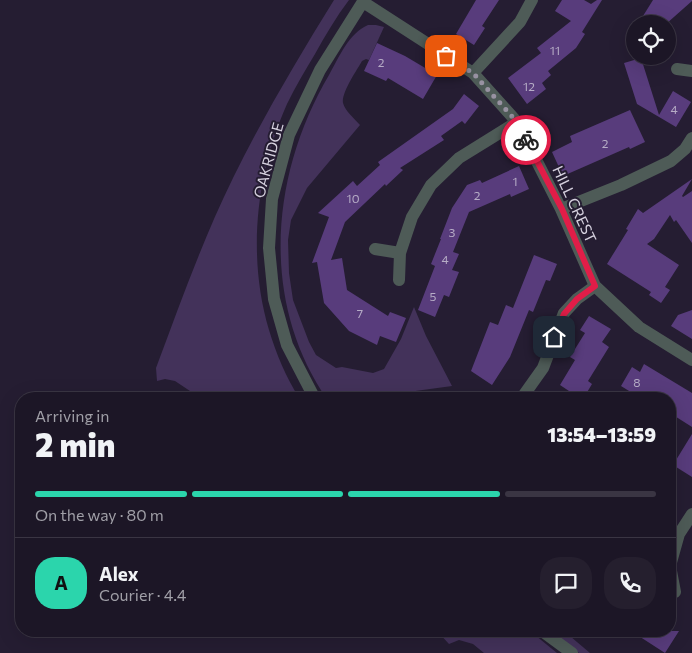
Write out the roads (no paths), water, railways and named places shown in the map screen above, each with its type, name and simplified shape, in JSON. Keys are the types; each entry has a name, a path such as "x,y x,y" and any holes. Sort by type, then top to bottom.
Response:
{"street":[{"path":"473,73 520,22 532,0"},
{"name":"HILL CREST","path":"364,1 473,73 517,122 562,209 595,286 639,327 692,360"},
{"name":"OAKRIDGE","path":"311,392 287,345 274,299 269,248 272,199 289,135 320,70 364,1"},
{"path":"677,69 692,70"},
{"path":"399,280 400,253 412,218 431,185 459,158 517,122"},
{"path":"562,209 621,185 672,161 685,149 692,138"},
{"path":"375,250 400,253"},
{"path":"526,392 543,368 564,314 577,299 595,286"},
{"path":"676,545 679,534 692,514"},
{"path":"550,637 572,653"}]}
